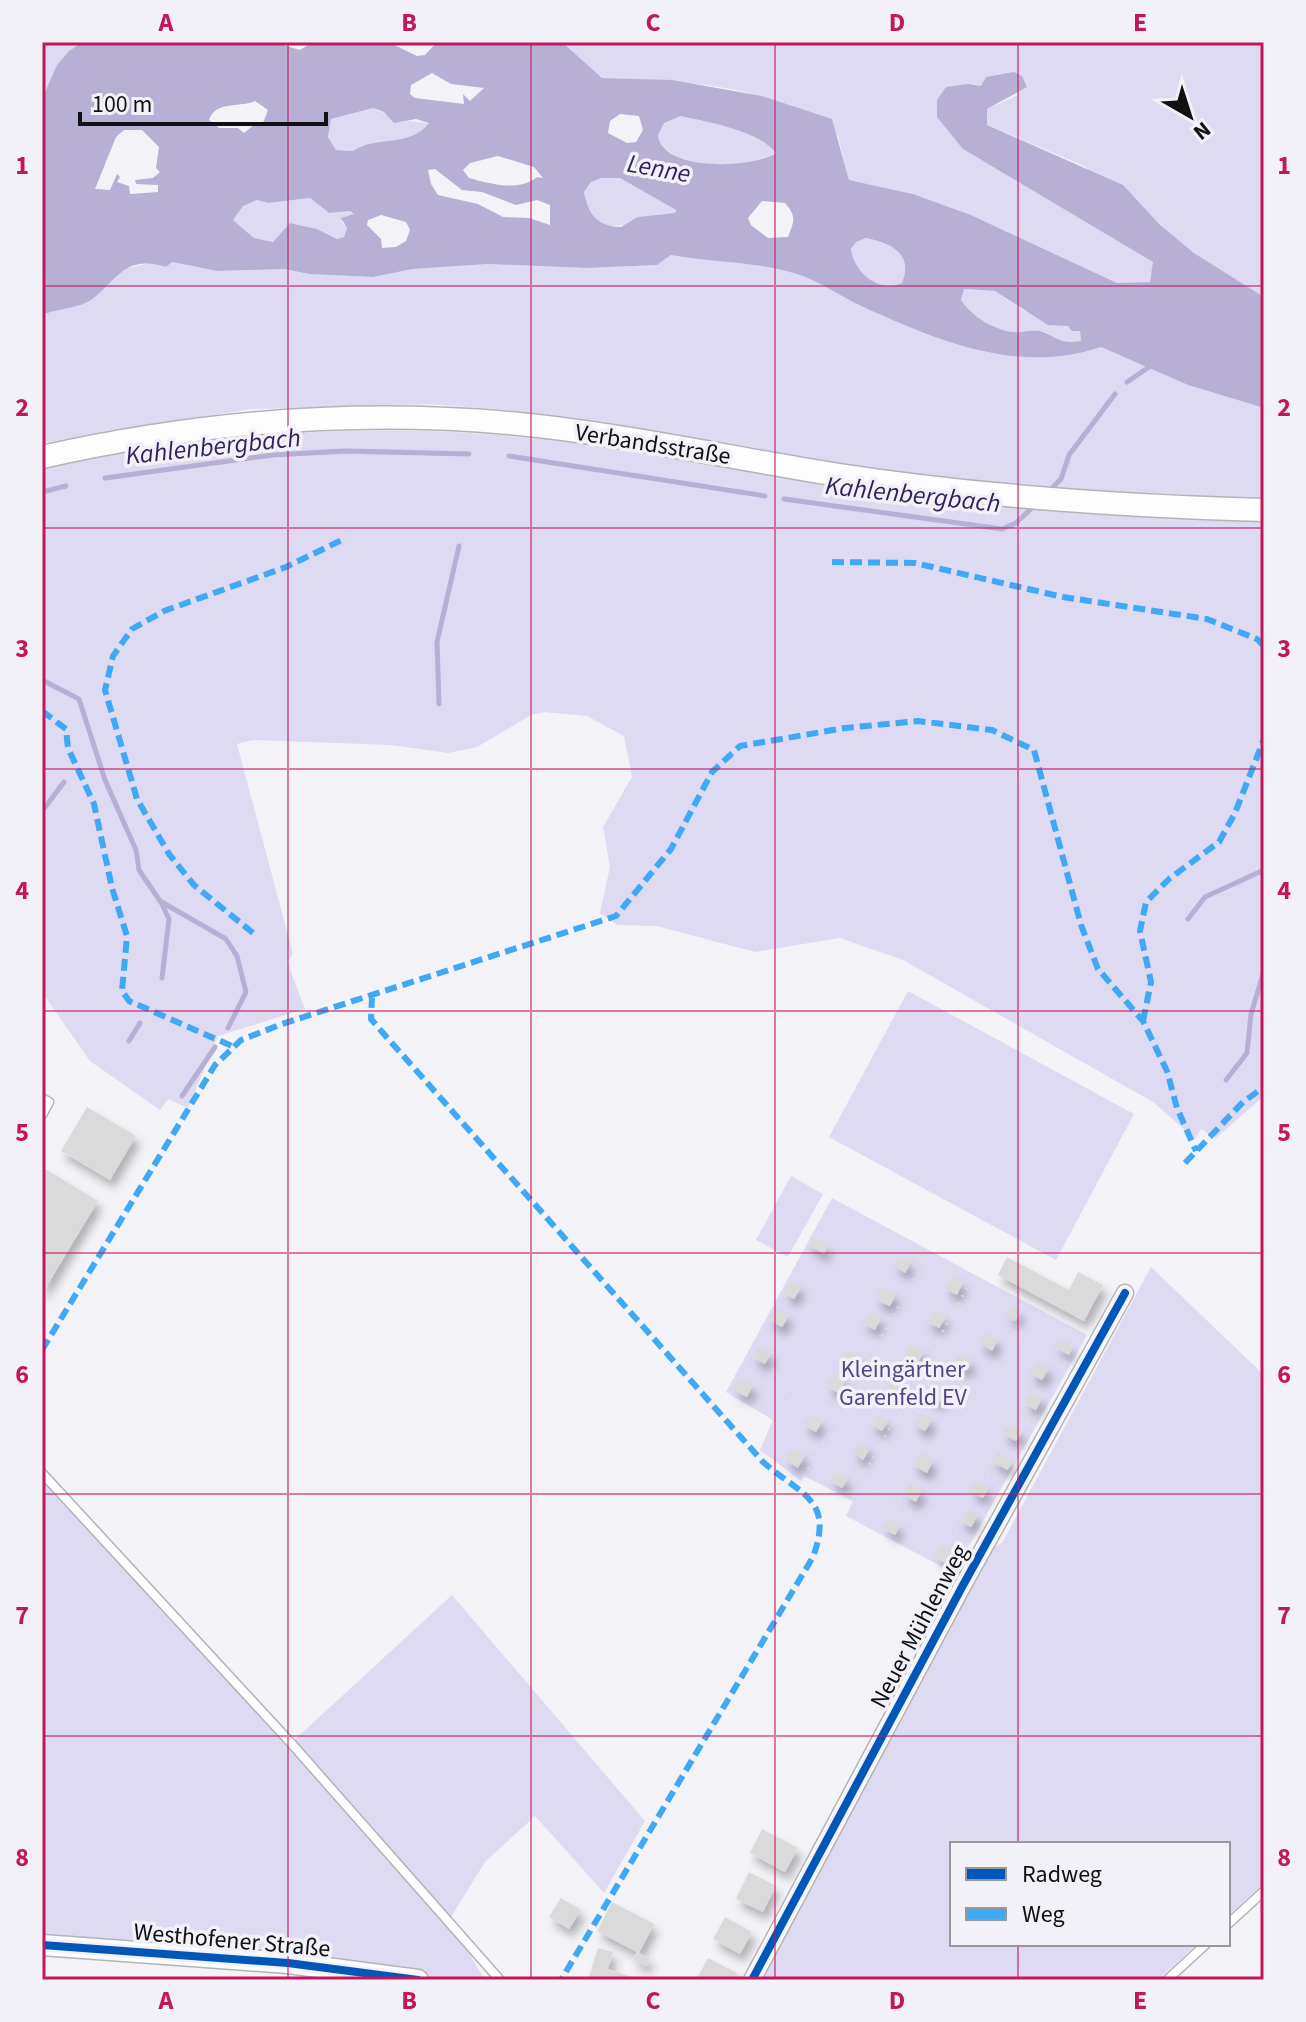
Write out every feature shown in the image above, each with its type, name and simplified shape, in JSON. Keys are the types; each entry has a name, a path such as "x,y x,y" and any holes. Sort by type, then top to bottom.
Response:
{"main road":[{"name":"Verbandsstraße","path":"42,457 89,446 258,422 420,419 553,428 836,474 1012,495 1264,510"}],"street":[{"name":"Neuer Mühlenweg","path":"752,1980 983,1549 1125,1293"},
{"name":"Westhofener Straße","path":"42,1945 288,1963 418,1980"}],"lane":[{"path":"42,1098 49,1102 42,1115"},
{"path":"42,1473 291,1743 500,1980"},
{"path":"1230,1922 1264,1891"},
{"path":"1167,1980 1204,1946"}],"path":[{"path":"773,1421 880,1229"},
{"path":"804,1476 928,1254"},
{"path":"850,1500 973,1277"},
{"path":"958,1306 1083,1372"},
{"path":"925,1365 1049,1431"},
{"path":"892,1425 1017,1490"},
{"path":"860,1483 983,1549"}],"green space":[{"path":"42,42 83,42 63,60 42,99"},
{"path":"562,42 1264,42 1264,297 1194,253 1084,166 987,125 987,109 1018,95 999,73 963,149 1154,262 1150,282 1117,283 971,215 913,194 849,180 838,136 771,99 702,85 602,78"},
{"path":"373,108 399,120 429,123 422,131 403,139 372,143 353,151 336,150 328,137 331,119"},
{"path":"681,116 745,132 776,153 766,159 732,164 692,161 676,155 663,147 658,135 664,123"},
{"path":"602,178 620,178 676,210 675,213 617,226 602,224 591,214 584,192 591,182"},
{"path":"310,198 329,213 350,211 355,215 341,221 347,228 344,237 337,239 317,229 290,223 274,242 254,238 233,220 243,206 257,200 268,203"},
{"path":"866,238 892,247 903,257 906,273 903,283 885,285 862,273 851,250 856,242"},
{"path":"671,255 783,269 816,281 893,320 981,350 1041,357 1071,355 1101,347 1188,385 1264,408 1264,1096 1216,1138 1201,1129 1195,1139 1153,1102 903,960 840,938 755,952 657,926 617,925 600,913 610,867 603,827 632,777 624,736 587,716 544,712 531,715 477,747 448,753 391,745 253,740 237,744 293,954 287,961 305,1009 218,1036 188,1108 168,1099 160,1110 90,1061 42,992 42,469 171,446 300,433 430,431 560,441 567,420 510,410 425,404 250,409 42,443 42,315 90,300 123,269 152,263 166,267 172,262 217,271 284,269 309,274 373,277 413,269 488,264 587,268 657,265"},
{"path":"964,289 995,291 1023,310 1080,331 1081,341 1066,342 1040,331 1014,332 992,326 961,301"},
{"path":"908,991 1134,1114 1056,1260 829,1137"},
{"path":"791,1176 823,1194 788,1257 756,1240"},
{"name":"Kleingärtner Garenfeld EV","path":"832,1198 1087,1335 954,1573 846,1516 853,1501 804,1476 801,1481 760,1450 773,1420 726,1392"},
{"path":"1151,1267 1264,1375 1264,1883 1230,1914 1230,1842 950,1842 950,1946 1195,1946 1158,1980 758,1980 992,1548 1002,1543"},
{"path":"42,1473 291,1743 452,1595 645,1821 604,1893 535,1816 485,1862 449,1920 485,1980 418,1980 42,1945"}],"water":[{"name":"Lenne","path":"83,42 273,42 300,50 308,45 306,42 388,42 417,56 425,55 437,42 562,42 602,78 672,80 762,96 832,119 849,180 913,194 971,215 1117,283 1150,282 1153,262 963,149 937,117 937,100 946,87 981,86 986,77 1014,72 1022,76 1027,87 987,109 987,125 1123,185 1160,225 1194,253 1264,297 1264,408 1188,385 1101,347 1070,355 1040,357 1010,356 980,350 892,320 797,274 671,255 657,265 587,268 488,264 413,269 373,277 309,274 284,269 217,271 172,262 166,267 141,264 123,271 86,303 42,315 42,99 57,65 69,51","holes":["432,73 451,84 484,88 470,101 463,94 464,104 415,98 410,94 411,85","255,101 268,110 263,123 255,124 244,133 238,128 219,128 209,120 223,107","373,108 384,112 394,123 416,119 429,123 421,131 403,139 372,143 353,151 336,150 328,137 331,119","620,114 639,116 643,130 636,142 627,143 608,133 610,121","681,116 718,124 758,138 776,153 750,162 711,164 675,156 663,147 658,135 664,123","124,130 142,130 159,147 156,168 160,172 153,178 135,180 136,184 158,185 158,192 130,194 129,186 117,182 120,177 117,174 110,190 95,189 116,137","498,156 534,167 543,178 513,185 469,178 463,170 470,163","435,169 462,190 482,192 516,205 537,200 550,205 550,225 529,218 503,217 478,204 438,195 431,184 428,170","602,178 620,178 676,210 675,213 638,217 621,227 600,222 591,213 584,192 591,182","310,198 329,213 350,211 354,214 341,218 347,228 344,237 337,239 317,229 290,223 273,242 254,238 233,220 243,206 257,200 268,203","762,201 785,203 793,219 788,237 768,238 751,225 748,218","381,215 406,222 410,230 406,241 396,247 382,248 381,239 367,225 368,220","866,238 892,247 905,264 902,283 885,285 869,279 853,258 851,249 856,242","964,289 995,291 1048,325 1068,326 1072,331 1080,331 1081,341 1063,341 1037,331 1007,331 992,326 971,312 961,300"]}],"building":[{"path":"87,1107 136,1136 110,1180 61,1151"},
{"path":"42,1167 98,1201 42,1294"},
{"path":"812,1237 828,1246 824,1254 808,1245"},
{"path":"899,1256 911,1262 905,1273 894,1265"},
{"path":"1007,1257 1069,1290 1078,1272 1103,1285 1084,1321 998,1275"},
{"path":"952,1276 963,1282 957,1295 945,1288"},
{"path":"791,1281 801,1287 794,1299 784,1293"},
{"path":"882,1287 896,1294 890,1306 876,1300"},
{"path":"1012,1306 1021,1311 1015,1321 1007,1316"},
{"path":"775,1308 789,1316 782,1327 769,1320"},
{"path":"934,1310 946,1317 939,1328 927,1322"},
{"path":"870,1312 881,1318 875,1330 863,1323"},
{"path":"985,1333 998,1340 992,1351 980,1344"},
{"path":"1059,1340 1073,1347 1069,1355 1055,1347"},
{"path":"910,1345 924,1352 917,1364 904,1356"},
{"path":"759,1347 771,1354 765,1364 752,1357"},
{"path":"846,1350 858,1356 852,1368 840,1362"},
{"path":"959,1355 972,1361 968,1369 952,1367"},
{"path":"1037,1362 1049,1368 1042,1380 1030,1374"},
{"path":"834,1374 846,1380 839,1393 827,1387"},
{"path":"894,1377 906,1384 900,1394 888,1387"},
{"path":"739,1379 753,1385 747,1397 734,1390"},
{"path":"934,1383 946,1390 939,1403 927,1396"},
{"path":"1031,1392 1042,1398 1036,1410 1025,1404"},
{"path":"921,1413 932,1420 925,1431 914,1424"},
{"path":"877,1414 888,1421 882,1431 871,1425"},
{"path":"810,1415 822,1421 816,1432 804,1425"},
{"path":"1009,1424 1022,1431 1016,1441 1003,1434"},
{"path":"859,1442 870,1448 863,1460 853,1452"},
{"path":"792,1448 805,1455 798,1468 785,1460"},
{"path":"997,1452 1013,1462 1007,1470 992,1461"},
{"path":"919,1453 933,1461 927,1473 913,1465"},
{"path":"835,1471 848,1479 842,1488 830,1481"},
{"path":"976,1481 988,1488 983,1498 970,1491"},
{"path":"910,1483 922,1490 916,1502 904,1495"},
{"path":"967,1509 978,1515 971,1527 960,1521"},
{"path":"888,1519 900,1526 895,1535 883,1528"},
{"path":"942,1545 952,1551 945,1563 935,1557"},
{"path":"762,1829 798,1848 785,1872 750,1853"},
{"path":"749,1872 776,1886 763,1912 736,1899"},
{"path":"561,1898 581,1910 569,1929 549,1917"},
{"path":"612,1902 654,1924 639,1953 650,1959 646,1966 633,1959 637,1952 597,1931"},
{"path":"725,1917 752,1932 740,1954 713,1939"},
{"path":"598,1948 613,1952 608,1969 640,1980 588,1980"},
{"path":"708,1958 737,1973 733,1980 696,1980"}],"waterway":[{"name":"Kahlenbergbach","path":"1127,382 1152,365"},
{"name":"Kahlenbergbach","path":"1049,491 1061,479 1069,455 1115,394"},
{"name":"Kahlenbergbach","path":"105,478 273,455 345,451 469,454"},
{"name":"Kahlenbergbach","path":"509,456 765,496"},
{"name":"Kahlenbergbach","path":"42,492 66,486"},
{"name":"Kahlenbergbach","path":"784,499 1002,529 1016,523 1036,504"},
{"path":"439,704 437,642 459,546"},
{"path":"42,680 79,699 105,780 136,850 139,870 160,901 226,939 237,956 246,992 228,1028"},
{"path":"43,810 64,782"},
{"path":"1188,919 1205,897 1264,870"},
{"path":"161,902 169,919 162,978"},
{"path":"1226,1080 1247,1053 1251,1014 1264,971"},
{"path":"129,1041 140,1023"},
{"path":"182,1096 215,1047"}],"marked path":[{"path":"253,933 194,885 169,854 137,799 105,690 113,656 132,629 164,611 286,567 346,538"},
{"path":"832,562 915,563 1063,597 1207,619 1257,639 1264,646"},
{"path":"42,711 66,729 68,748 94,804 112,888 127,936 122,991 129,1001 232,1046"},
{"path":"42,1350 215,1065 241,1040 616,916 671,849 712,772 740,746 845,728 918,721 992,730 1034,750 1081,925 1098,969 1143,1021 1167,1071 1177,1108 1196,1151"},
{"path":"1143,1021 1151,982 1140,931 1146,902 1169,879 1219,842 1235,813 1264,739"},
{"path":"372,996 371,1019 763,1462 810,1500 820,1522 813,1557 561,1980"},
{"path":"1185,1163 1243,1102 1264,1087"}],"cycle path":[{"path":"752,1980 962,1587 1125,1293"},
{"path":"42,1945 288,1963 418,1980"}]}
